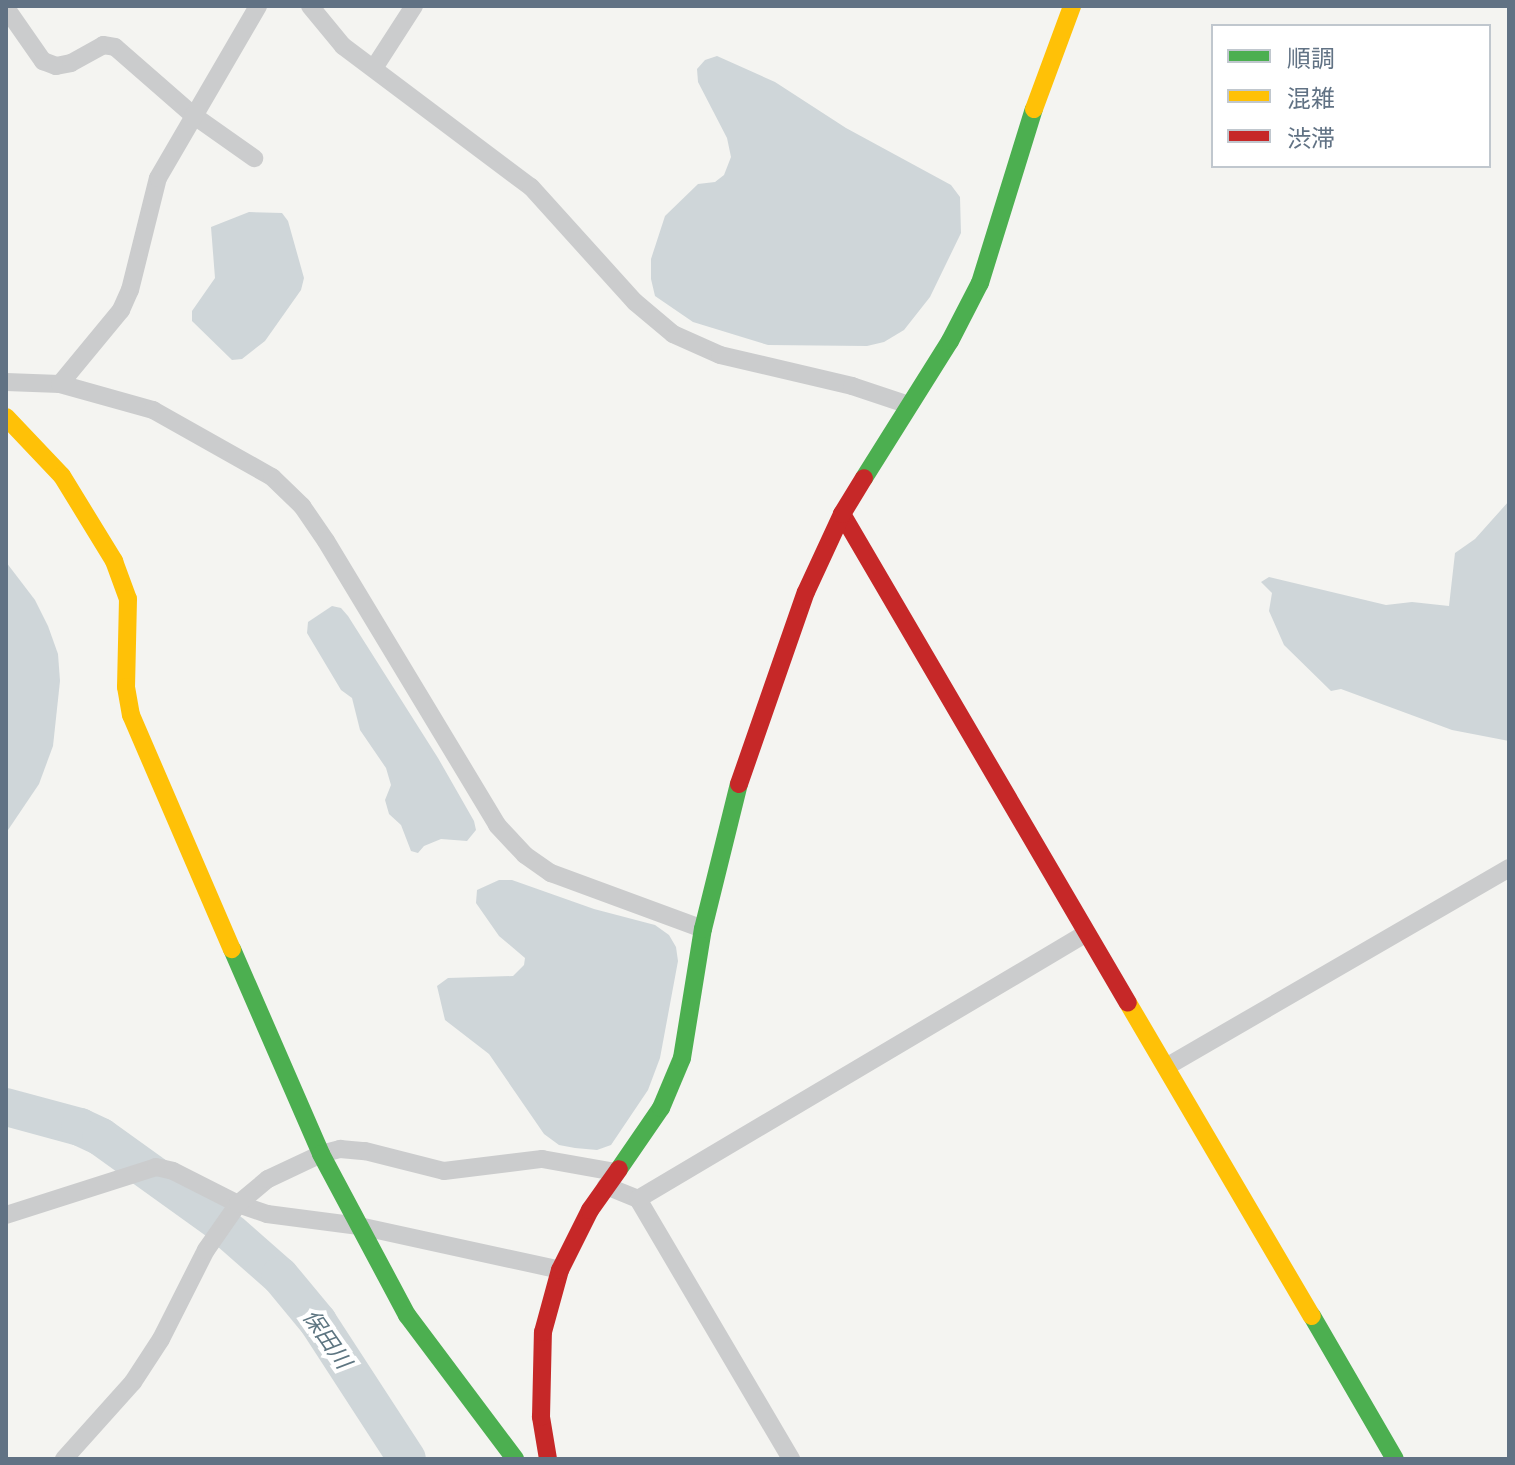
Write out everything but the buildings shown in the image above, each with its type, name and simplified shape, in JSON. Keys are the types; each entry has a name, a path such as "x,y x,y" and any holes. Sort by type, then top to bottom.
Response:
{"street":[{"path":"60,384 121,310 130,290 158,178 258,6"},
{"path":"310,6 343,46 531,187 635,302 673,334 720,355 852,386 909,405"},
{"path":"374,68 414,6"},
{"path":"548,1459 541,1417 540,1360 543,1332 560,1270 590,1210 661,1108 682,1058 703,929 732,805 806,592 842,514 950,341 980,283 1001,224 1032,114 1072,6"},
{"path":"6,8 43,61 56,66 71,63 103,45 115,47 193,115 254,158"},
{"path":"6,382 60,384 153,410 272,477 302,506 326,541 497,825 525,855 551,873 703,929"},
{"path":"6,417 62,476 114,561 128,599 126,687 131,715 321,1154 407,1315 515,1459"},
{"path":"842,514 1395,1459"},
{"path":"1166,1067 1509,868"},
{"path":"638,1199 1085,934"},
{"path":"64,1459 133,1382 161,1339 206,1250 238,1204 268,1179 321,1154 340,1149 365,1151 444,1171 542,1159 611,1179 638,1199 791,1459"},
{"path":"6,1215 156,1167 173,1171 238,1204 267,1214 359,1226 560,1270"}],"shaded area":[{"path":"717,56 775,82 846,128 951,185 960,197 961,233 930,297 904,330 884,342 867,346 768,345 693,322 655,296 651,259 665,216 698,184 715,182 724,175 731,157 727,138 698,82 697,69 705,60"},
{"path":"249,212 282,213 288,221 304,278 301,290 265,341 242,359 232,360 192,321 192,311 215,278 211,227"},
{"path":"1509,501 1509,741 1452,730 1341,689 1331,691 1284,645 1269,611 1272,593 1261,582 1269,577 1386,605 1412,602 1449,606 1455,553 1475,539"},
{"path":"6,562 35,600 48,626 58,654 60,681 53,746 39,784 6,833"},
{"path":"332,606 341,608 348,616 438,758 474,821 476,830 467,841 441,839 424,846 418,853 411,851 401,825 389,814 385,800 391,785 386,768 360,730 352,698 341,690 307,633 308,622"},
{"path":"499,880 512,880 594,909 655,925 669,935 676,947 678,961 660,1058 648,1090 611,1145 597,1150 575,1148 559,1145 544,1134 489,1054 445,1020 437,986 448,978 513,976 524,965 525,958 499,936 476,903 477,890"}],"waterway":[{"name":"保田川","path":"6,1107 80,1127 101,1137 218,1221"},
{"name":"保田川","path":"231,1233 280,1276 318,1322 407,1459"}],"traffic: fast":[{"path":"864,478 950,341 980,283 1034,109"},
{"path":"619,1169 661,1108 682,1058 703,929 739,784"},
{"path":"232,949 321,1154 407,1315 515,1459"},
{"path":"1312,1316 1395,1459"}],"traffic: slow":[{"path":"1034,109 1072,6"},
{"path":"6,417 62,476 114,561 128,599 126,687 131,715 232,949"},
{"path":"1128,1003 1312,1316"}],"traffic: jam":[{"path":"739,784 806,592 842,514 864,478"},
{"path":"842,514 1128,1003"},
{"path":"548,1459 541,1417 543,1332 560,1270 590,1210 619,1169"}]}
